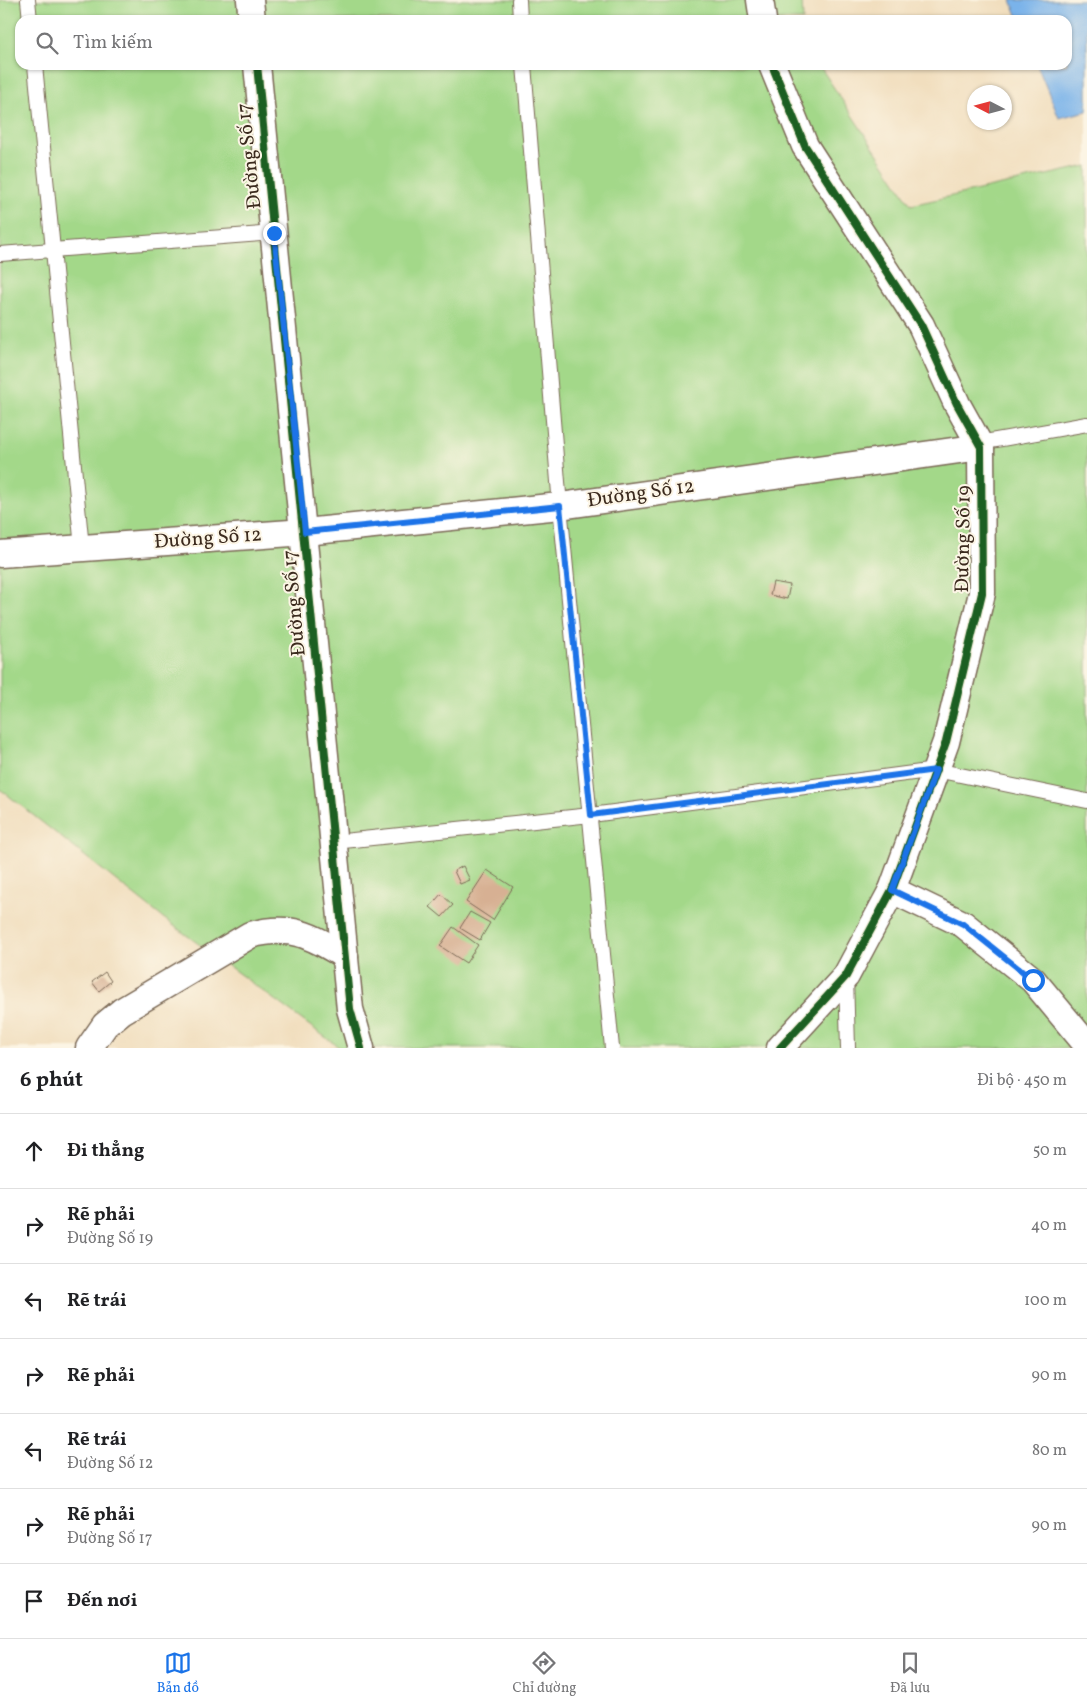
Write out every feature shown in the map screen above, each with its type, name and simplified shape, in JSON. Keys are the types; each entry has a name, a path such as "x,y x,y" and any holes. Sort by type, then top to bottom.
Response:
{"street":[{"path":"250,0 252,15"},
{"path":"760,0 763,15"},
{"name":"Đường Số 17","path":"258,70 305,532 350,1009 361,1048"},
{"name":"Đường Số 19","path":"774,70 805,146 922,325 957,404 980,445 982,593 946,742 892,890 846,976 780,1048"},
{"name":"Đường Số 12","path":"0,554 305,532 560,506 980,445"},
{"path":"892,890 963,924 1033,980 1087,1045"},
{"path":"89,1048 105,1025 122,1011 250,935 269,930 298,931 312,936 345,956"}],"lane":[{"path":"28,0 30,15"},
{"path":"519,0 520,15"},
{"path":"36,70 82,548"},
{"path":"524,70 560,506 612,1048"},
{"path":"0,254 274,233"},
{"path":"980,445 1087,424"},
{"path":"334,842 591,815 936,770 1087,801"},
{"path":"846,976 848,1048"}],"green space":[{"path":"0,0 802,0 803,15 15,15 15,70 822,70 911,205 1087,166 1087,1048 340,1048 162,917 0,789"}],"water":[{"path":"1011,0 1087,0 1087,111 1059,118 1039,70 1072,70 1072,15 1017,15"}],"building":[{"path":"773,582 790,585 787,599 770,595"},
{"path":"463,866 470,880 460,884 454,871"},
{"path":"487,870 513,887 493,920 466,902"},
{"path":"441,894 453,905 442,917 430,907"},
{"path":"470,912 490,923 480,940 460,928"},
{"path":"453,927 478,945 466,963 440,946"},
{"path":"105,972 111,981 99,991 92,982"}],"cycle path":[{"path":"257,70 350,1009 361,1048"},
{"path":"774,70 805,146 921,325 957,404 981,447 982,593 946,742 892,890 846,976 780,1048"}],"route":[{"path":"274,233 305,532 560,506 591,815 936,770 892,890 963,924 1033,980"}]}
